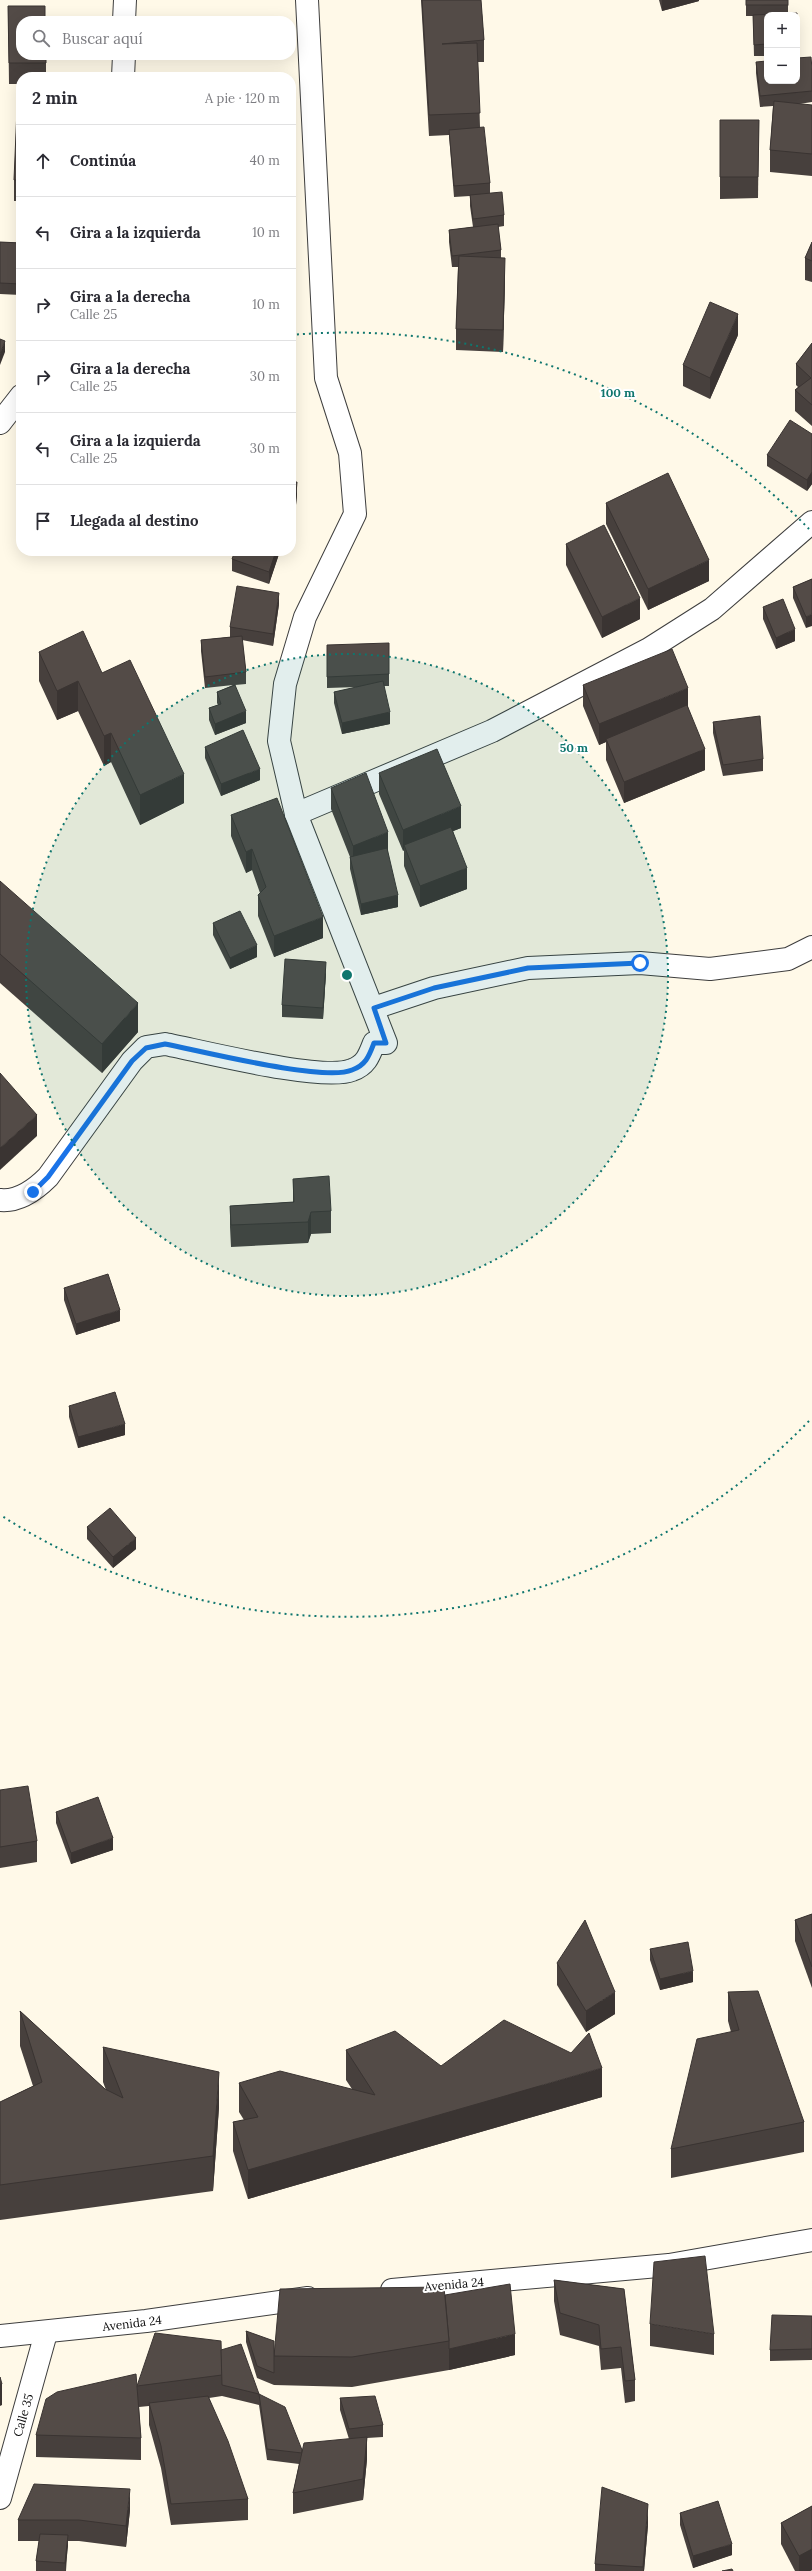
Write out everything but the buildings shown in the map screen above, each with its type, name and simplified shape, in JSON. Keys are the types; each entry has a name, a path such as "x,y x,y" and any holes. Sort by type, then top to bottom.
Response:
{"street":[{"path":"124,16 125,0"},
{"path":"0,1200 9,1201 33,1192 48,1177 132,1061 146,1048 165,1044 311,1072 351,1071 366,1062 374,1043 386,1043 374,1008 296,814 279,741 285,684 305,617 355,514 350,453 326,378 307,0"},
{"path":"123,72 124,60"},
{"path":"0,423 16,402"},
{"path":"296,814 492,731 649,649 712,609 812,522"},
{"path":"374,1008 434,988 528,968 640,963 710,969 788,959 812,947"},
{"name":"Avenida 24","path":"368,2292 669,2265 812,2240"},
{"name":"Avenida 24","path":"0,2336 46,2333 146,2322 328,2296"},
{"name":"Calle 35","path":"0,2498 46,2333"}],"route":[{"path":"33,1192 48,1177 132,1061 146,1048 165,1044 311,1072 351,1071 366,1062 374,1043 386,1043 374,1008 434,988 473,978 528,968 640,963"}]}
